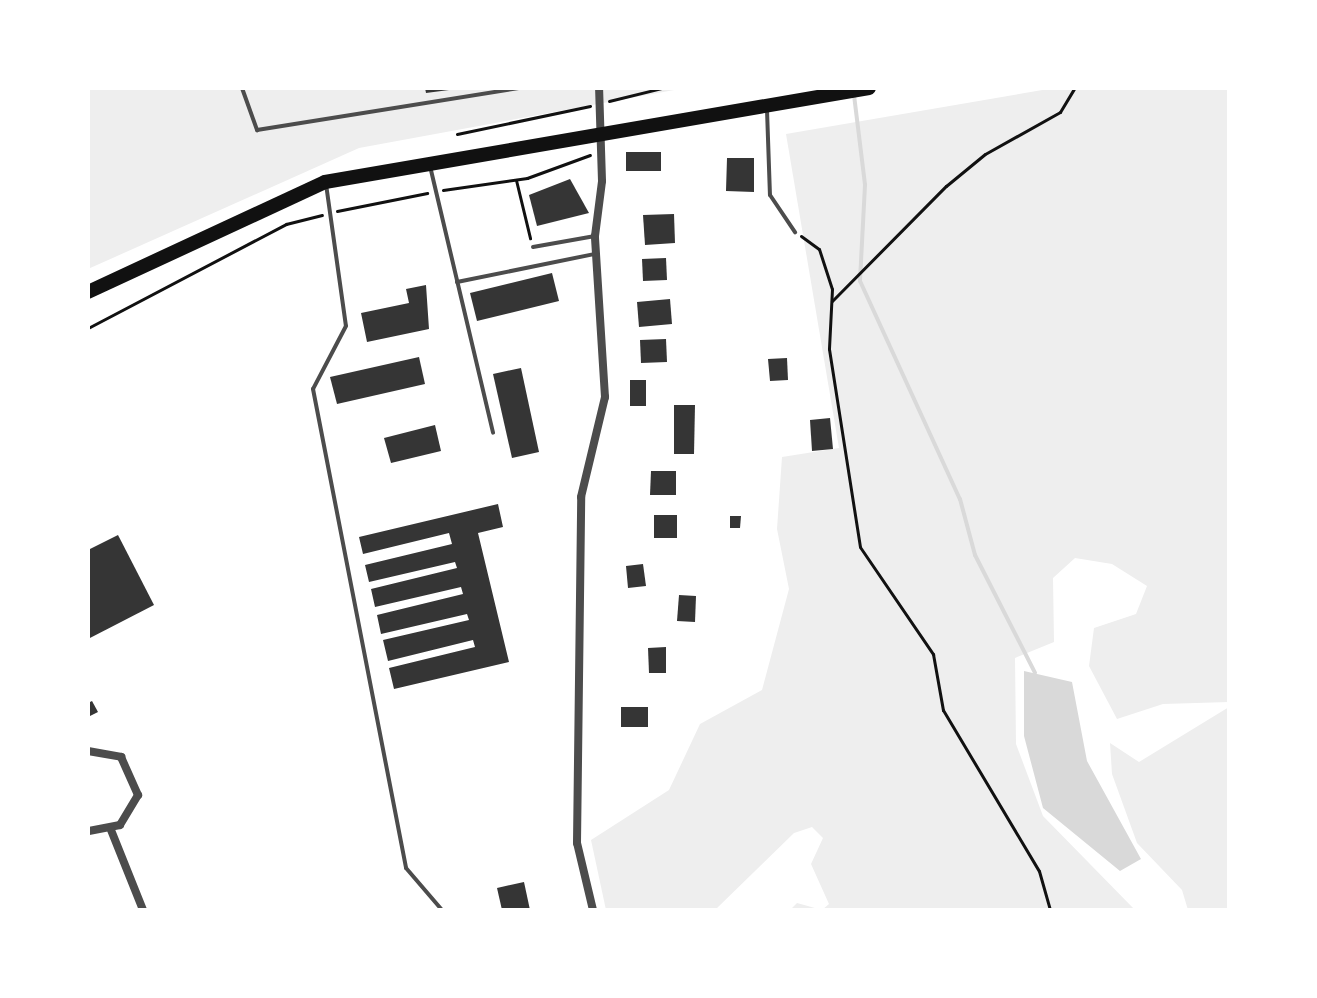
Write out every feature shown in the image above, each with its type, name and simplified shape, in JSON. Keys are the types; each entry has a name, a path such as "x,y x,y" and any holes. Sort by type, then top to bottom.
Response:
{"main road":[{"path":"88,292 325,182 603,129 869,88"}],"street":[{"path":"593,910 577,843 581,497 605,397 595,236 603,129 599,88"},
{"path":"88,751 121,757 136,779 134,808 111,830 88,831"},
{"path":"111,830 143,910"}],"lane":[{"path":"242,88 257,130 519,88"},
{"path":"767,104 770,195 795,232"},
{"path":"428,160 493,433"},
{"path":"325,182 346,326 313,389 406,868 442,910"},
{"path":"533,247 595,236"},
{"path":"457,282 596,254"}],"path":[{"path":"457,134 662,88"},
{"path":"832,301 946,186 985,154 1060,112 1074,89"},
{"path":"516,180 533,247"},
{"path":"795,232 819,249 832,301 829,349 860,547 933,654 943,710 1039,871 1050,910"}],"shaded area":[{"path":"88,88 685,88 359,148 88,269"},
{"path":"1054,88 1229,88 1229,702 1163,704 1117,719 1089,666 1094,628 1136,614 1147,586 1112,564 1075,558 1053,578 1054,642 1015,658 1016,744 1043,816 1135,910 822,910 829,904 811,864 823,838 812,827 794,833 715,910 606,910 591,840 669,790 700,724 762,690 789,589 777,529 782,457 839,448 786,134"},
{"path":"1024,671 1072,682 1087,761 1141,859 1120,871 1043,808 1024,736"},
{"path":"1229,707 1229,910 1188,910 1182,890 1137,843 1112,774 1110,743 1139,762"},
{"path":"797,903 822,910 790,910"}],"building":[{"path":"425,88 449,88 449,90 426,93"},
{"path":"626,152 661,152 661,171 626,171"},
{"path":"727,158 754,158 754,192 726,191"},
{"path":"570,179 589,213 537,226 529,195"},
{"path":"674,214 675,243 645,245 643,215"},
{"path":"666,258 667,280 643,281 642,259"},
{"path":"552,273 559,301 477,321 470,293"},
{"path":"426,285 429,329 367,342 361,313 409,303 406,289"},
{"path":"670,299 672,324 639,327 637,302"},
{"path":"666,339 667,362 641,363 640,340"},
{"path":"419,357 425,384 337,404 330,377"},
{"path":"787,358 788,380 770,381 768,359"},
{"path":"521,368 539,452 512,458 493,374"},
{"path":"630,380 646,380 646,406 630,406"},
{"path":"674,405 695,405 694,454 674,454"},
{"path":"830,418 833,449 812,451 810,420"},
{"path":"435,425 441,451 391,463 384,438"},
{"path":"651,471 676,471 676,495 650,495"},
{"path":"498,504 503,527 478,533 509,662 394,689 389,668 475,647 473,640 388,661 383,640 469,620 467,614 381,634 377,615 463,594 461,587 375,607 371,589 457,568 455,562 369,582 365,565 452,544 449,533 363,554 359,537"},
{"path":"654,515 677,515 677,538 654,538"},
{"path":"730,516 741,516 740,528 730,528"},
{"path":"118,535 154,605 88,639 88,550"},
{"path":"643,564 646,586 628,588 626,566"},
{"path":"679,595 696,596 695,622 677,621"},
{"path":"666,647 666,673 649,673 648,648"},
{"path":"92,701 98,712 88,717 88,703"},
{"path":"621,707 648,707 648,727 621,727"},
{"path":"524,882 530,910 502,910 497,888"}],"waterway":[{"path":"854,95 865,185 860,281 960,499 975,555 1035,673"}]}
